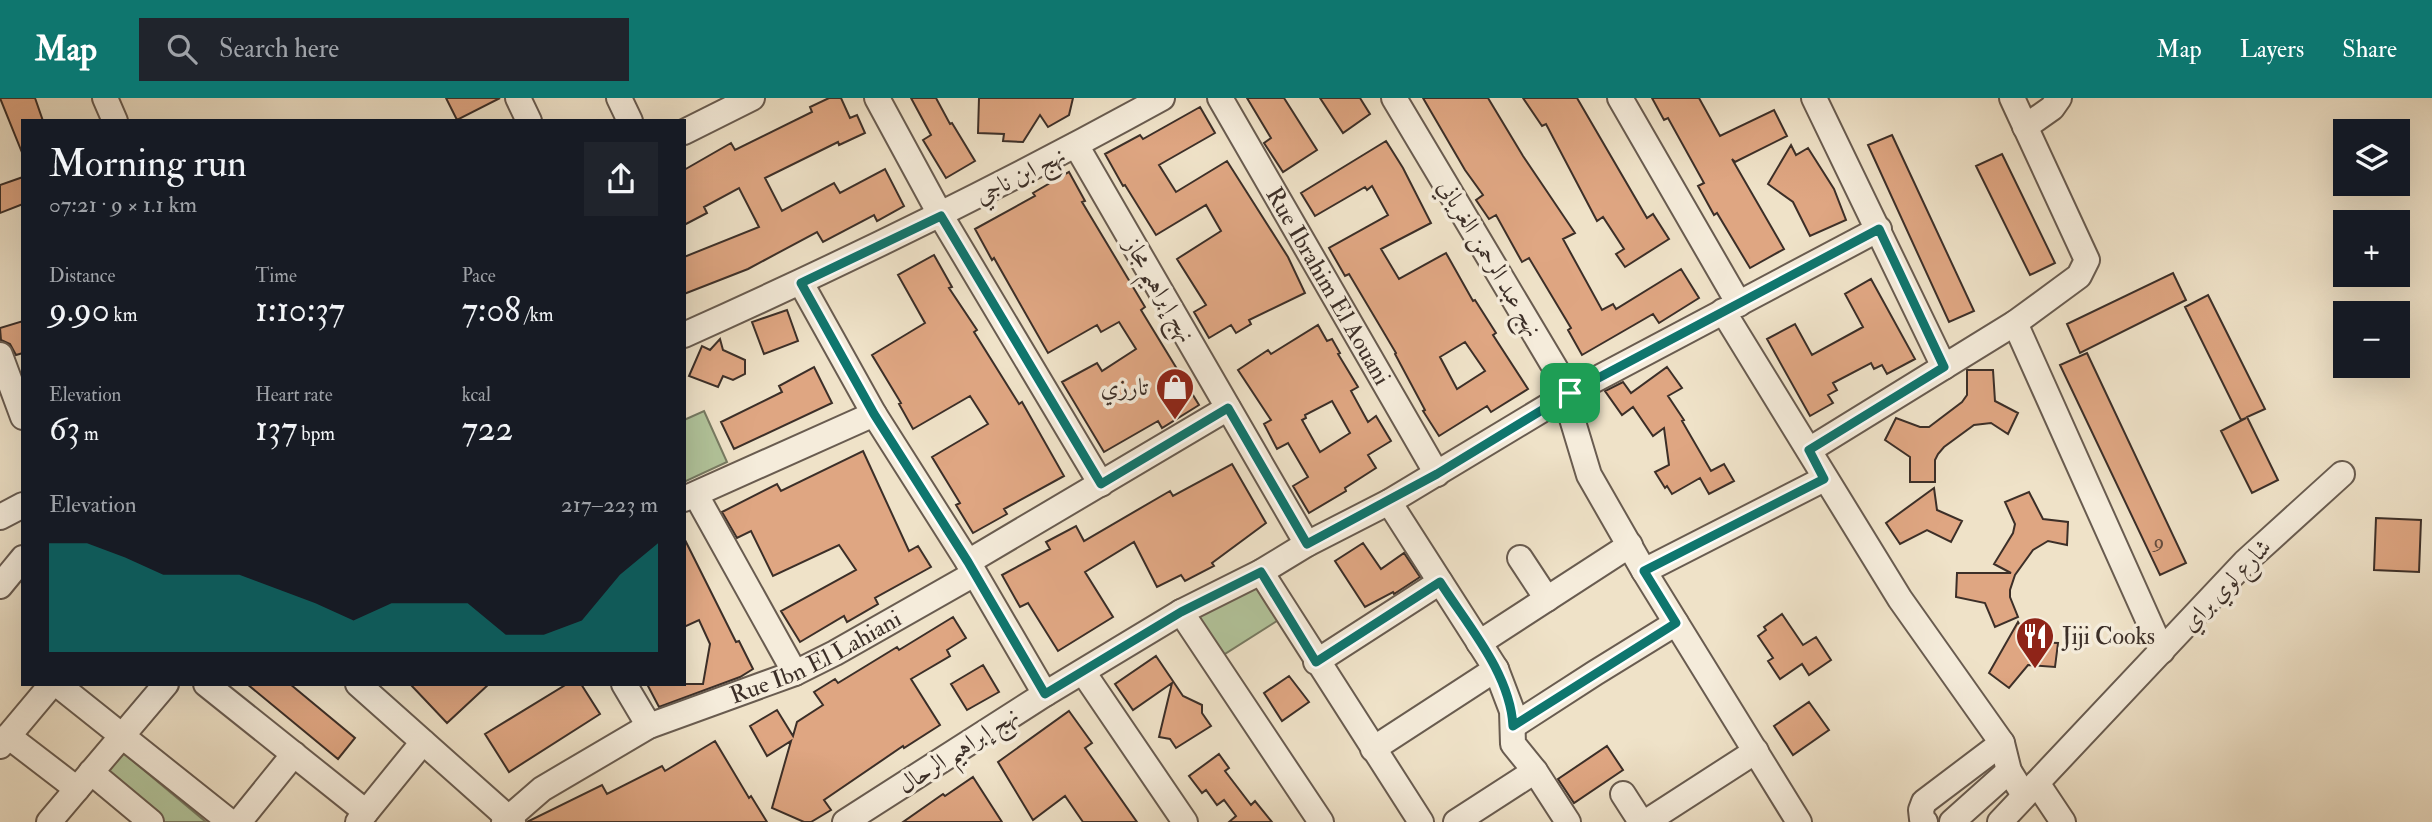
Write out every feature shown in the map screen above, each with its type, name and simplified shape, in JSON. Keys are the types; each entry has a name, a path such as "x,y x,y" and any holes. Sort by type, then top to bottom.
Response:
{"street":[{"path":"105,98 114,119"},
{"path":"518,98 528,119"},
{"path":"619,98 629,119"},
{"path":"686,131 752,98"},
{"path":"877,98 941,216 1101,484"},
{"name":"نهج ابن ناجي","path":"686,334 941,216 1162,98"},
{"name":"Rue Ibrahim El Aouani","path":"1220,98 1437,474"},
{"name":"نهج عبد الرحمن الغرياني","path":"1394,98 1570,393 1570,412 1589,475 1644,571 1799,822"},
{"path":"1620,98 1824,479 1900,598 2001,743 2009,771 2063,822"},
{"path":"1814,98 1944,367"},
{"path":"1809,450 2015,323 2079,276 2087,260 2012,98"},
{"path":"2025,127 2052,108 2059,98"},
{"name":"نهج إبراهيم مجاز","path":"1076,145 1307,544"},
{"name":"نهج إبراهيم الرحال","path":"845,822 1045,694 1181,612 1389,502 1570,393 1879,229"},
{"path":"801,283 874,414 971,568 1045,694"},
{"path":"2015,323 2162,651"},
{"path":"0,355 21,412"},
{"name":"Rue Ibn El Lahiani","path":"509,820 542,789 649,726 795,673 835,653 1101,484 1228,408"},
{"path":"795,673 690,497 874,414"},
{"name":"شارع لوي براي","path":"2000,822 2245,562 2342,474"},
{"path":"1644,571 1824,479"},
{"path":"1389,502 1496,669 1512,711 1513,744 1535,771 1568,822"},
{"path":"0,517 21,506"},
{"path":"1479,643 1630,545"},
{"path":"1520,558 1547,599"},
{"path":"0,586 21,560"},
{"path":"1261,572 1316,662 1421,822"},
{"path":"1316,662 1440,582"},
{"path":"1181,612 1321,822"},
{"path":"1513,726 1676,623"},
{"path":"1373,749 1496,669"},
{"path":"1083,672 1185,822"},
{"path":"52,686 4,741 84,781 151,822"},
{"path":"57,686 230,822"},
{"path":"49,822 164,686"},
{"path":"208,686 293,754 362,817 423,742"},
{"path":"360,686 509,820"},
{"path":"625,686 649,726"},
{"path":"1925,822 1921,810 1924,802 2001,743"},
{"path":"1623,794 1643,822 1756,751"},
{"path":"239,822 293,754"},
{"path":"1456,822 1535,771"},
{"path":"1952,822 2009,771"}],"green space":[{"path":"704,411 727,462 686,481 686,419"},
{"path":"1254,579 1280,619 1220,657 1194,616"},
{"path":"121,751 206,822 161,822 103,773"}],"building":[{"path":"0,98 35,98 42,119 21,119 21,150"},
{"path":"446,98 500,98 459,119"},
{"path":"829,98 841,98 850,118 857,115 865,133 839,145 838,142 765,178 782,211 834,183 840,193 885,169 904,206 877,221 874,215 823,242 817,232 748,269 686,293 686,256 759,227 739,188 704,207 707,213 686,224 686,169 731,143 735,150 812,112 810,107"},
{"path":"911,98 936,98 975,161 946,178 923,140 931,135"},
{"path":"979,98 1073,98 1069,115 1048,127 1040,115 1023,142 1003,141 1004,134 978,133"},
{"path":"1247,98 1284,98 1317,150 1283,172 1264,143 1271,138"},
{"path":"1320,98 1360,98 1370,114 1343,133"},
{"path":"1423,98 1488,98 1575,233 1563,239 1602,310 1613,304 1616,309 1681,269 1699,298 1659,323 1653,314 1582,355 1568,330 1571,328 1529,258 1522,262 1496,215 1489,219 1476,200 1483,195 1465,170"},
{"path":"1523,98 1577,98 1647,218 1653,214 1669,239 1625,267 1616,254 1624,249 1603,217 1597,221 1546,124 1542,126"},
{"path":"1652,98 1699,98 1720,136 1774,110 1787,136 1735,162 1732,159 1784,249 1750,268 1717,213 1714,215 1698,186 1704,183 1668,118 1664,120"},
{"path":"1200,107 1215,133 1159,165 1176,192 1227,161 1288,257 1305,293 1249,320 1251,324 1236,333 1231,325 1209,338 1194,312 1206,305 1177,259 1221,231 1206,205 1156,235 1105,154 1140,135 1143,139"},
{"path":"1892,135 1974,311 1949,322 1868,145"},
{"path":"1386,141 1431,223 1381,249 1399,279 1446,253 1528,389 1491,412 1487,406 1439,436 1423,411 1425,410 1396,353 1349,274 1345,276 1329,248 1388,215 1372,186 1367,190 1365,187 1315,216 1301,193","holes":["1465,342 1485,371 1457,389 1440,357"]},
{"path":"1791,145 1796,155 1808,148 1834,189 1846,220 1810,236 1793,202 1768,184"},
{"path":"2002,154 2055,263 2030,275 1976,166"},
{"path":"1069,172 1085,201 1082,202 1145,307 1141,310 1199,405 1162,428 1158,421 1104,452 1062,382 1097,363 1102,371 1136,349 1119,322 1101,332 1097,325 1048,353 975,229 1035,196 1033,193"},
{"path":"21,178 21,205 0,213 0,185"},
{"path":"934,255 952,287 949,288 977,330 974,332 1019,404 1022,402 1064,476 1004,509 1007,514 973,533 956,505 960,503 932,457 988,424 970,396 913,429 899,404 901,403 872,355 925,323 898,275"},
{"path":"2173,273 2186,300 2080,353 2067,324"},
{"path":"1871,279 1915,359 1887,374 1882,365 1874,369 1871,363 1833,383 1837,390 1828,395 1833,403 1810,416 1767,339 1795,324 1812,355 1863,327 1845,294"},
{"path":"2208,295 2265,409 2247,417 2278,480 2252,493 2221,431 2246,418 2241,420 2185,307"},
{"path":"787,310 798,341 764,354 752,322"},
{"path":"21,322 21,354 16,355 10,344 1,340 0,328"},
{"path":"1318,325 1327,341 1332,339 1358,387 1351,391 1368,422 1376,416 1391,441 1368,455 1376,468 1345,488 1346,491 1309,513 1293,486 1308,477 1288,443 1277,449 1264,424 1271,420 1238,370 1268,350 1271,354","holes":["1332,401 1350,433 1320,452 1302,420 1306,418 1305,415"]},
{"path":"720,339 723,350 745,360 745,374 733,380 723,376 718,387 689,376 702,346 710,350"},
{"path":"2087,353 2186,563 2160,575 2060,365"},
{"path":"814,367 832,403 734,449 721,422 782,392 779,386"},
{"path":"1667,367 1682,388 1668,396 1711,471 1724,464 1734,481 1709,494 1700,478 1672,494 1667,486 1665,488 1655,472 1669,465 1664,428 1653,436 1633,407 1622,415 1605,391 1623,382 1631,393"},
{"path":"1967,370 1993,370 1995,401 2018,413 2008,434 1991,423 1974,425 1938,454 1935,460 1935,482 1910,482 1910,457 1885,440 1896,418 1920,427 1929,427 1962,402 1967,395"},
{"path":"863,451 909,551 918,546 931,567 875,598 878,604 847,622 844,616 800,642 781,611 856,570 839,545 773,576 751,531 737,538 722,512 777,484 781,491"},
{"path":"1232,464 1266,523 1212,563 1214,566 1185,581 1181,575 1157,587 1134,542 1085,572 1113,617 1058,651 1028,603 1020,607 1002,575 1050,549 1046,542 1076,526 1084,541 1170,491 1173,496"},
{"path":"1934,488 1937,510 1962,521 1951,542 1927,530 1900,544 1886,523"},
{"path":"2029,492 2043,519 2068,522 2067,545 2048,541 2033,550 2015,575 2010,590 2018,617 1995,627 1985,603 1956,597 1957,573 2011,573 1994,564 2013,533 2015,524 2005,502"},
{"path":"2376,518 2421,520 2419,572 2374,570"},
{"path":"686,542 736,642 739,641 753,669 740,677 659,707 648,686 703,684 710,644 699,620 686,626"},
{"path":"1363,543 1381,569 1404,553 1420,577 1394,594 1393,592 1365,607 1335,561"},
{"path":"1782,614 1803,645 1816,637 1831,660 1809,675 1802,664 1780,679 1768,661 1773,658 1758,636 1766,630 1764,627"},
{"path":"953,617 966,638 947,650 950,656 911,679 940,725 904,748 903,746 824,800 831,810 811,822 804,822 772,808 791,741 767,756 750,726 777,710 793,736 797,722 823,705 814,692 835,679 838,683"},
{"path":"2018,622 2030,642 2058,643 2055,667 2028,665 2009,688 1989,673"},
{"path":"1156,656 1183,696 1202,705 1202,713 1211,726 1176,748 1170,739 1159,737 1172,683 1133,710 1115,684"},
{"path":"983,665 999,692 967,710 951,684"},
{"path":"1289,676 1309,702 1282,721 1264,693"},
{"path":"249,686 292,686 355,738 338,759"},
{"path":"412,686 487,686 447,723"},
{"path":"564,686 582,686 600,714 509,772 485,734"},
{"path":"1809,702 1829,730 1793,755 1774,726"},
{"path":"1069,711 1092,743 1085,748 1137,822 1083,822 1065,796 1033,820 998,762"},
{"path":"715,741 749,798 751,796 767,822 527,822 602,785 607,794 662,766 665,771"},
{"path":"1607,746 1623,770 1574,803 1558,779"},
{"path":"1219,754 1229,768 1225,771 1251,805 1255,801 1272,822 1229,822 1236,816 1224,800 1217,805 1206,790 1202,793 1189,776"},
{"path":"973,777 1002,822 903,822 943,794 945,796"}],"place":[{"name":"تارزي","path":"1175,421"},
{"name":"Jiji Cooks","path":"2035,670"}],"route":[{"path":"941,216 1101,484 1228,408 1307,544 1389,502 1570,393 1879,229 1944,367 1809,450 1824,479 1644,571 1676,623 1513,726 1512,711 1496,669 1440,582 1316,662 1261,572 1181,612 1045,694 968,562 874,414 801,283 941,216"}]}
